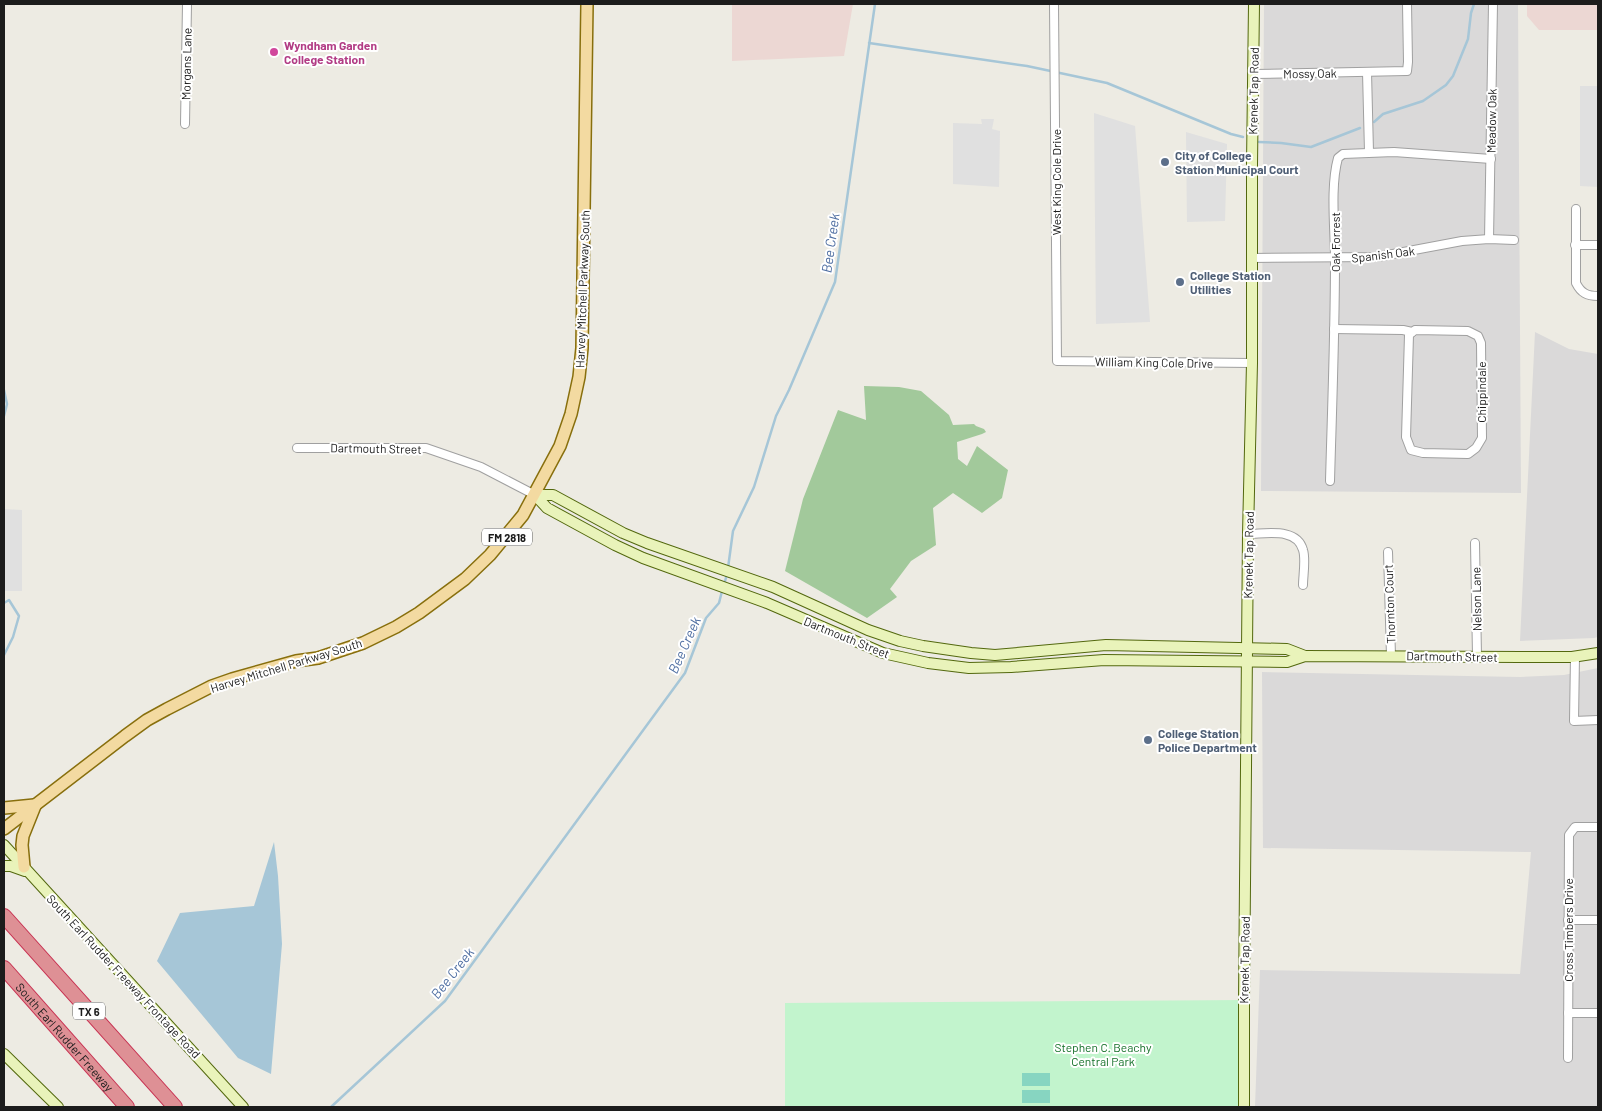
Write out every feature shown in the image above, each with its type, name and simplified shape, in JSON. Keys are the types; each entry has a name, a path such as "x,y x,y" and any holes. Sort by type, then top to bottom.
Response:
{"highway":[{"name":"TX 6","path":"4,916 175,1107"},
{"name":"South Earl Rudder Freeway","path":"4,968 127,1107"}],"main road":[{"name":"Harvey Mitchell Parkway South","path":"4,829 148,720 212,686 259,671 318,658 363,643 396,627 419,613 465,579 490,555 523,515 560,446 571,414 579,377 582,348 587,4"},
{"path":"4,808 36,804 23,836 22,845 26,870"}],"street":[{"name":"Morgans Lane","path":"185,124 187,4"},
{"name":"West King Cole Drive","path":"1054,4 1057,361"},
{"name":"Krenek Tap Road","path":"1244,1107 1254,4"},
{"name":"Mossy Oak","path":"1253,74 1407,71 1407,4"},
{"name":"Meadow Oak","path":"1489,239 1494,4"},
{"path":"1367,72 1369,152"},
{"name":"Oak Forrest","path":"1330,482 1335,186 1338,158 1344,154 1394,152 1491,159"},
{"path":"1576,209 1576,282 1580,291 1588,296 1598,296"},
{"name":"Spanish Oak","path":"1251,258 1377,257 1446,243 1489,239 1514,240"},
{"path":"1575,245 1598,245"},
{"name":"Chippindale","path":"1334,329 1403,330 1412,332 1415,330 1468,331 1478,336 1481,343 1482,438 1476,448 1468,454 1423,453 1411,450 1406,437 1409,335 1412,332"},
{"name":"William King Cole Drive","path":"1057,361 1252,363"},
{"name":"Dartmouth Street","path":"297,448 426,448 481,466 535,495 547,508 615,545 766,603 883,653 928,664 962,668 1011,668 1104,660 1287,662 1305,656 1575,656 1598,654"},
{"name":"Dartmouth Street","path":"535,495 553,495 623,534 773,587 868,630 923,646 971,653 995,654 1106,645 1287,649 1305,656"},
{"path":"1248,534 1290,534 1298,541 1303,550 1304,585"},
{"name":"Nelson Lane","path":"1475,543 1477,656"},
{"name":"Thornton Court","path":"1388,552 1391,656"},
{"path":"1575,656 1574,721 1598,720"},
{"name":"Cross Timbers Drive","path":"1568,1058 1569,835 1575,828 1598,827"},
{"name":"South Earl Rudder Freeway Frontage Road","path":"4,845 244,1107"},
{"path":"4,866 26,870"},
{"path":"1568,920 1598,920"},
{"path":"1568,1013 1598,1013"},
{"path":"4,1054 58,1107"}],"shaded area":[{"path":"732,4 853,4 844,56 732,61"},
{"path":"1264,4 1518,4 1521,493 1261,491"},
{"path":"1527,4 1598,4 1598,30 1539,30 1527,16"},
{"path":"1580,86 1598,86 1598,187 1580,186"},
{"path":"1094,113 1135,126 1150,322 1096,324"},
{"path":"981,119 994,119 992,129 1000,131 999,187 953,184 953,123 982,124"},
{"path":"1186,132 1227,144 1225,221 1187,222"},
{"path":"1535,332 1569,349 1598,354 1598,637 1594,638 1520,641"},
{"path":"4,509 22,510 22,591 4,591"},
{"path":"1598,668 1598,1107 1255,1107 1260,970 1520,974 1531,852 1263,848 1262,672 1520,677 1564,675"}],"green space":[{"path":"864,386 899,387 921,391 949,415 953,425 974,424 986,432 957,442 958,459 967,466 977,446 1008,470 1002,498 982,513 953,493 933,508 936,545 911,561 890,589 897,597 867,618 785,571 803,499 838,410 866,420"},
{"name":"Stephen C. Beachy Central Park","path":"1244,1000 1241,1107 785,1107 785,1003"},
{"path":"1022,1073 1050,1073 1050,1086 1022,1086"},
{"path":"1022,1090 1050,1090 1050,1103 1022,1103"}],"water":[{"path":"274,842 282,944 271,1074 238,1058 157,961 180,913 254,906"}],"waterway":[{"name":"Bee Creek","path":"728,568 733,531 754,487 776,416 835,282 875,4"},
{"path":"1374,122 1383,114 1423,101 1446,85 1453,76 1468,39 1474,4"},
{"path":"869,43 1027,66 1107,83 1231,134 1243,137"},
{"path":"1259,142 1311,147 1360,128"},
{"path":"4,390 7,404 4,416"},
{"name":"Bee Creek","path":"724,585 727,574"},
{"name":"Bee Creek","path":"331,1107 445,1001 685,673 706,618 719,603 722,591"},
{"path":"4,603 9,600 19,616 13,637 4,655"}],"place":[{"name":"Wyndham Garden College Station","path":"274,52"},
{"name":"City of College Station Municipal Court","path":"1165,162"},
{"name":"College Station Utilities","path":"1180,282"},
{"name":"College Station Police Department","path":"1148,740"}]}
